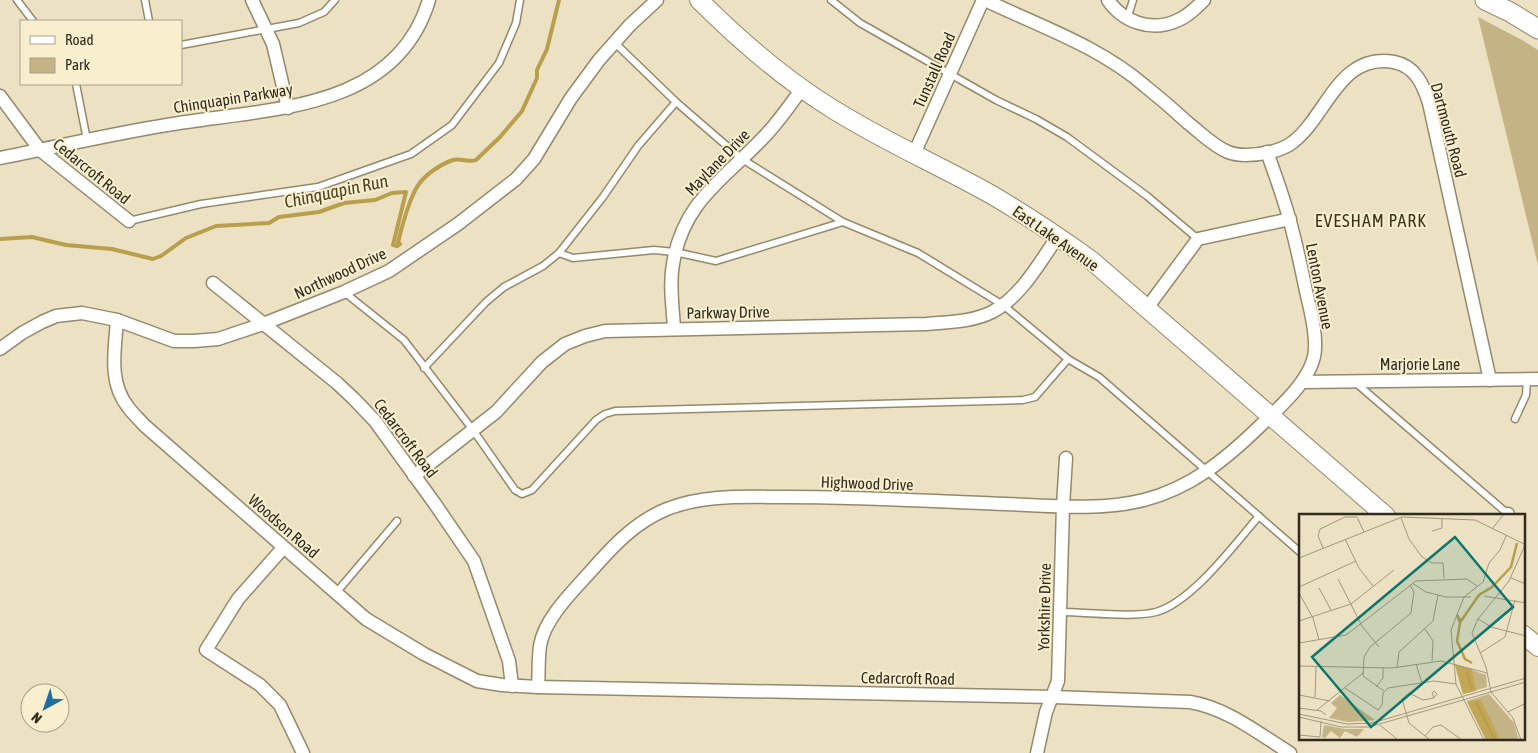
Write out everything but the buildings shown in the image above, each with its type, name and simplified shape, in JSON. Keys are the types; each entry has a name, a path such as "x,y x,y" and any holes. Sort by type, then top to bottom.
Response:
{"main road":[{"path":"1485,0 1538,29"}],"street":[{"path":"252,0 267,28 278,62 288,108"},
{"name":"Chinquapin Parkway","path":"0,158 168,124 288,108 328,97 375,75 402,52 418,27 428,0"},
{"name":"Northwood Drive","path":"0,348 22,332 56,316 82,313 117,320 174,341 194,342 218,339 263,324 344,292 389,271 458,224 516,179 534,160 585,78 614,42 657,0"},
{"name":"East Lake Avenue","path":"699,0 740,39 830,107 859,125 991,194 1058,236 1090,260 1384,514"},
{"name":"Tunstall Road","path":"914,154 984,0"},
{"name":"Dartmouth Road","path":"984,0 1080,44 1118,66 1144,84 1208,140 1226,152 1244,155 1268,152 1292,143 1299,137 1338,84 1358,69 1372,62 1383,60 1406,66 1412,70 1420,80 1429,103 1490,380"},
{"path":"1108,0 1115,11 1128,19 1151,25 1177,21 1194,10 1204,0"},
{"name":"Maylane Drive","path":"674,330 672,278 675,252 694,209 706,193 783,116 803,88"},
{"name":"Cedarcroft Road","path":"0,96 40,150 129,221"},
{"name":"Lenton Avenue","path":"1268,152 1290,219 1314,336 1315,350 1314,360 1302,382 1271,415"},
{"path":"1147,308 1198,239 1290,219"},
{"name":"Parkway Drive","path":"414,476 496,412 542,362 565,344 584,336 605,331 927,324 979,317 1003,305 1018,291 1058,236"},
{"name":"Cedarcroft Road","path":"213,283 354,399 375,421 474,561 509,661 512,686 1169,700 1207,705 1225,713 1290,753"},
{"name":"Woodson Road","path":"117,320 114,371 119,392 128,407 144,425 335,594 366,619 385,632 457,672 490,684 512,686"},
{"name":"Marjorie Lane","path":"1302,382 1532,379"},
{"name":"Highwood Drive","path":"538,687 540,645 547,624 575,589 628,532 642,522 671,508 705,499 725,497 817,497 1062,506 1118,505 1145,500 1166,493 1208,472 1271,415"},
{"name":"Yorkshire Drive","path":"1038,753 1046,712 1058,681 1062,506 1066,458"},
{"path":"283,548 238,599 206,650 260,685 280,705 303,753"},
{"path":"1526,637 1538,647"}],"lane":[{"path":"17,0 33,20"},
{"path":"146,0 149,20"},
{"path":"182,45 299,23 324,12 335,0"},
{"path":"129,221 200,204 318,187 411,154 452,125 499,63 516,23 520,0"},
{"path":"831,0 860,23 996,100 1036,119 1067,137 1147,196 1198,239"},
{"path":"1128,19 1133,0"},
{"path":"614,42 676,102 742,159 843,222 918,253 1003,305 1068,359 1100,377 1299,551"},
{"path":"76,85 87,140"},
{"path":"424,368 479,309 498,292 524,275 544,266 559,253 603,197 638,146 676,102"},
{"path":"559,253 573,258 654,250 675,252 716,261 843,222"},
{"path":"344,292 404,340 473,430 515,490 522,494 532,490 596,420 605,414 615,411 1023,400 1035,397 1068,359"},
{"path":"1515,419 1532,379"},
{"path":"1354,381 1507,514"},
{"path":"1061,612 1134,614 1156,612 1174,604 1208,573 1259,516"},
{"path":"335,594 397,521"}],"green space":[{"path":"1478,17 1538,50 1538,265"}],"waterway":[{"name":"Chinquapin Run","path":"0,239 32,237 66,245 112,249 153,259 161,256 186,238 216,226 269,223 279,217 319,212 344,203 375,200 392,193 406,192 393,245 397,246 400,244 398,243 399,237 409,204 422,180 434,170 453,160 476,160 500,137 522,111 537,78 537,70 547,49 559,0"}],"district":[{"name":"EVESHAM PARK","path":"1371,220"}]}
